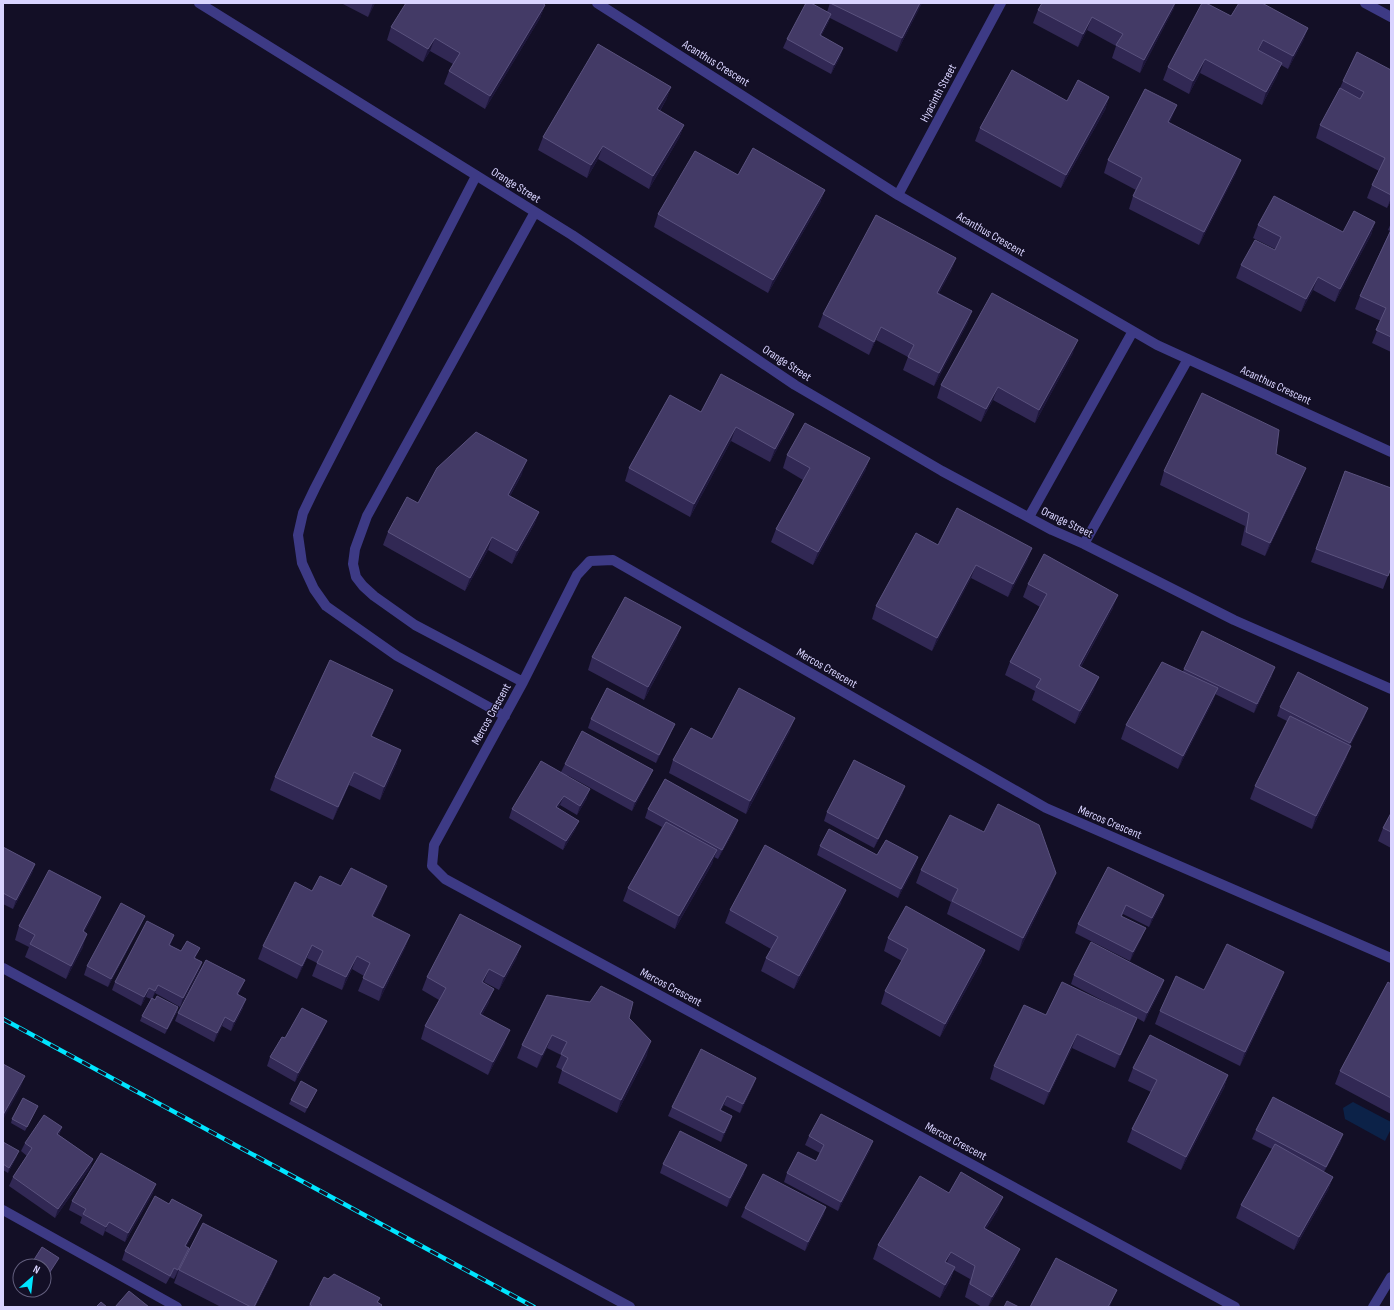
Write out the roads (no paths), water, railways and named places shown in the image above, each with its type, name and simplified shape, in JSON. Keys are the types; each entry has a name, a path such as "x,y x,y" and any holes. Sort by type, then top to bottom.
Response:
{"street":[{"name":"Orange Street","path":"199,3 572,235 795,385 942,471 1029,517 1234,620 1391,689"},
{"name":"Hyacinth Street","path":"898,195 1001,3"},
{"path":"1365,3 1391,16"},
{"name":"Acanthus Crescent","path":"601,4 898,195 1157,345 1391,452"},
{"path":"476,176 315,488 303,513 298,535 302,563 314,589 326,606 397,656 505,716"},
{"path":"523,682 415,625 374,596 356,577 354,549 367,516 535,212"},
{"path":"1029,517 1133,331"},
{"path":"1084,544 1188,359"},
{"name":"Mercos Crescent","path":"1234,1307 445,879 432,866 434,845 505,716 578,575 590,561 613,560 1046,808 1391,958"},
{"path":"3,968 630,1307"},
{"path":"3,1210 177,1307"},
{"path":"1374,1307 1391,1277"}],"water":[{"path":"1353,1102 1391,1122 1391,1129 1385,1141 1345,1119 1343,1108"}],"railway":[{"path":"3,1019 534,1307"}]}
